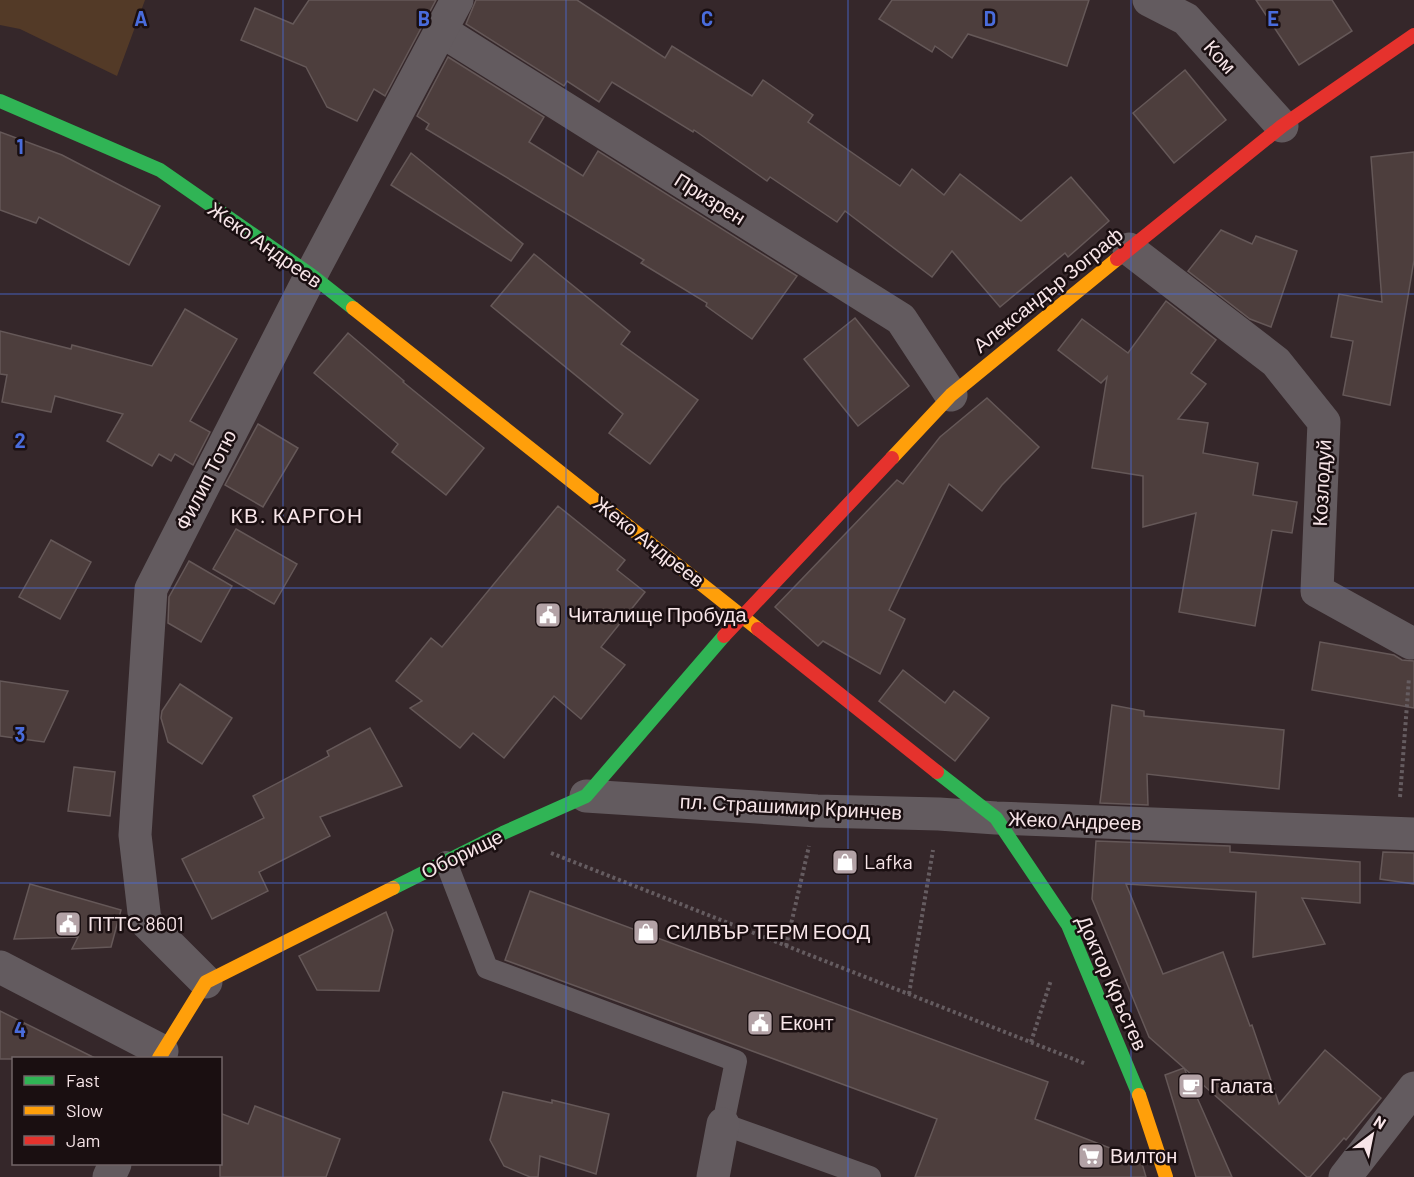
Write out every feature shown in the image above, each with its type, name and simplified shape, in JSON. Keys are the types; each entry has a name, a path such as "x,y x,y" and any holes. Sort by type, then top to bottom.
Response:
{"street":[{"name":"Филип Тотю","path":"206,982 145,921 135,835 151,589 310,275 457,0"},
{"name":"Ком","path":"1149,0 1186,19 1282,126"},
{"name":"Призрен","path":"440,30 902,319 951,395"},
{"name":"Александър Зограф","path":"742,615 951,395 1282,126 1414,35"},
{"name":"Жеко Андреев","path":"0,101 160,170 310,275 996,818 1405,833"},
{"name":"Козлодуй","path":"1129,249 1276,362 1324,422 1317,591 1411,643"},
{"name":"Оборище","path":"206,982 503,834 586,796 742,615"},
{"name":"пл. Страшимир Кринчев","path":"586,796 996,818"},
{"name":"Доктор Кръстев","path":"996,818 1068,925 1135,1083 1166,1177"},
{"path":"0,968 161,1055 206,982"},
{"path":"1345,1177 1414,1088"},
{"path":"713,1177 723,1124"}],"lane":[{"path":"446,862 487,968 736,1061 723,1124 870,1177"}],"path":[{"path":"1405,833 1411,643"},
{"path":"786,946 817,810"},
{"path":"909,994 939,814"},
{"path":"503,834 1135,1083"}],"shaded area":[{"path":"0,0 145,0 117,76 20,29 0,25"}],"building":[{"path":"309,0 436,0 385,96 374,89 357,121 327,107 306,67 241,40 255,8 293,24"},
{"path":"476,0 577,0 665,58 672,46 752,96 763,80 813,115 808,122 900,186 912,169 944,195 960,174 1021,221 1071,177 1109,221 1068,257 1065,253 1000,307 952,251 932,277 845,211 837,222 770,177 767,181 694,130 693,132 612,82 599,102 567,81 564,86 466,24"},
{"path":"892,0 1089,0 1067,66 968,34 952,58 935,46 932,52 879,19"},
{"path":"1256,0 1332,0 1352,31 1299,65"},
{"path":"448,57 544,117 529,142 583,176 598,151 797,276 752,339 706,306 707,303 641,263 644,260 426,129 429,124 417,116"},
{"path":"1185,70 1226,120 1174,163 1133,113"},
{"path":"0,132 62,155 160,206 129,265 39,217 36,223 0,210"},
{"path":"1414,152 1414,260 1390,405 1343,395 1353,341 1331,337 1339,294 1382,302 1371,157"},
{"path":"411,153 523,244 511,261 391,185"},
{"path":"1221,230 1252,244 1256,236 1297,251 1271,327 1250,319 1188,271"},
{"path":"534,254 630,332 621,344 698,400 650,464 609,433 623,414 491,306"},
{"path":"1166,301 1216,340 1191,373 1206,384 1178,419 1208,423 1203,453 1258,463 1253,495 1297,502 1292,533 1272,530 1255,626 1179,612 1196,513 1143,527 1143,476 1092,468 1107,377 1101,383 1058,350 1082,319 1128,353"},
{"path":"185,309 237,339 190,421 210,432 193,465 175,454 171,461 159,454 152,466 107,441 123,414 55,396 51,412 2,402 7,375 0,374 0,331 71,349 72,345 152,366"},
{"path":"855,318 909,386 858,426 804,359"},
{"path":"348,333 403,382 484,448 446,495 392,452 398,444 314,373"},
{"path":"987,398 1039,447 1002,485 982,511 949,484 889,610 905,619 880,674 823,641 818,646 775,607 897,480 903,484 940,437"},
{"path":"258,424 298,448 263,507 225,485"},
{"name":"Читалище Пробуда","path":"558,506 625,560 617,570 645,592 601,647 625,665 581,719 554,696 504,758 473,733 460,748 410,708 422,701 396,681 431,638 442,647"},
{"path":"236,529 297,564 274,604 213,569"},
{"path":"51,540 91,562 60,619 19,597"},
{"path":"189,561 232,586 201,642 168,623 169,597"},
{"path":"1320,642 1394,655 1402,660 1414,661 1414,708 1312,690"},
{"path":"903,670 945,703 954,691 989,718 955,761 879,701"},
{"path":"0,681 68,691 44,742 0,736"},
{"path":"180,684 232,718 202,764 168,742 161,718 162,711"},
{"path":"1112,705 1144,711 1144,716 1284,730 1279,789 1147,774 1148,805 1100,803"},
{"path":"370,728 402,786 320,817 330,836 259,872 268,891 212,919 182,859 264,818 253,796 329,756 327,751"},
{"path":"74,767 115,772 110,816 68,811"},
{"path":"1096,841 1230,846 1230,852 1360,862 1360,903 1302,898 1325,944 1253,957 1256,892 1126,884 1163,974 1223,952 1250,1026 1252,1025 1279,1104 1325,1050 1381,1098 1346,1140 1344,1138 1310,1177 1307,1177 1149,1037 1092,899"},
{"path":"1383,852 1414,853 1414,884 1380,879"},
{"name":"ПТТС 8601","path":"30,884 121,910 111,947 72,949 78,937 14,939"},
{"path":"530,891 1048,1082 1035,1119 1141,1160 1146,1177 915,1177 937,1119 505,960"},
{"path":"386,912 393,930 379,991 317,990 299,956"},
{"path":"0,1011 93,1057 12,1057 12,1059 0,1059"},
{"path":"1184,1068 1232,1177 1196,1177 1165,1075"},
{"path":"503,1092 552,1103 552,1100 609,1114 596,1174 540,1156 538,1177 530,1177 504,1166 490,1140"},
{"path":"255,1106 340,1139 326,1177 220,1177 222,1114 248,1124"}],"traffic: fast":[{"path":"0,101 160,170 311,275 353,308"},
{"path":"393,888 503,833 586,796 724,636"},
{"path":"937,772 996,818 1068,925 1139,1095"}],"traffic: slow":[{"path":"892,458 951,395 1117,259"},
{"path":"353,308 758,629"},
{"path":"160,1057 206,982 393,888"},
{"path":"1139,1095 1166,1177"}],"traffic: jam":[{"path":"1117,259 1282,126 1414,35"},
{"path":"724,636 892,458"},
{"path":"758,629 937,772"}],"place":[{"name":"Читалище Пробуда","path":"548,615"},
{"name":"Lafka","path":"845,862"},
{"name":"ПТТС 8601","path":"68,924"},
{"name":"СИЛВЪР ТЕРМ ЕООД","path":"646,932"},
{"name":"Еконт","path":"760,1023"},
{"name":"Галата","path":"1191,1086"},
{"name":"Вилтон","path":"1091,1156"}],"district":[{"name":"КВ. КАРГОН","path":"297,516"}]}
